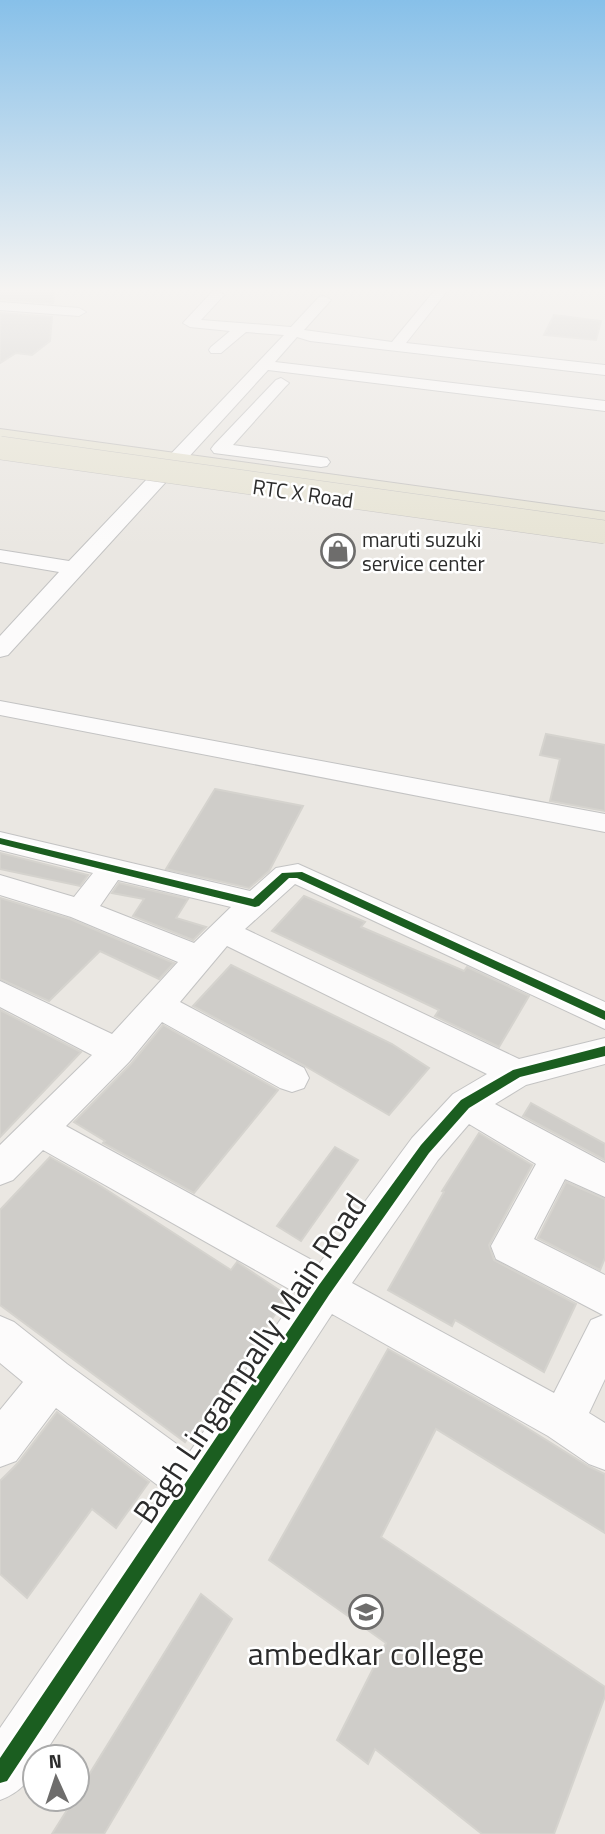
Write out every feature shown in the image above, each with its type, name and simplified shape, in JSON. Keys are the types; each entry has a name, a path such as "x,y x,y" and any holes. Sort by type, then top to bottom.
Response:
{"main road":[{"name":"RTC X Road","path":"0,438 605,534"},
{"path":"0,438 605,524"},
{"name":"RTC X Road","path":"0,449 167,466 605,519"},
{"path":"0,449 605,534"}],"street":[{"path":"0,650 167,466 257,376"},
{"path":"354,376 605,406"},
{"path":"281,383 220,449 321,462"},
{"path":"0,556 72,568"},
{"path":"0,708 605,823"},
{"path":"0,841 255,903"},
{"path":"81,910 111,869"},
{"path":"605,1016 298,874 286,875 223,931 117,1052 13,1149 324,1290 563,1421 605,1448"},
{"path":"0,885 81,910 200,958"},
{"path":"223,931 517,1073"},
{"path":"0,993 117,1052"},
{"path":"158,1005 292,1078"},
{"name":"Bagh Lingampally Main Road","path":"0,1774 324,1290 425,1149 465,1104 517,1073 605,1051"},
{"path":"465,1104 558,1158 605,1181"},
{"path":"558,1158 510,1246 605,1296"},
{"path":"563,1421 605,1334"},
{"path":"0,1336 52,1379 193,1484"},
{"path":"0,1445 52,1379"}],"building":[{"path":"546,734 605,745 605,811 550,801 560,759 540,755"},
{"path":"215,789 303,806 269,871 249,888 166,869"},
{"path":"0,853 88,875 80,886 0,869"},
{"path":"119,883 188,899 176,918 206,927 193,940 133,916 144,899 112,893"},
{"path":"304,896 365,922 361,927 464,971 467,967 529,996 499,1047 435,1016 439,1010 272,931"},
{"path":"0,898 70,919 174,963 159,979 100,951 49,1001 0,979"},
{"path":"231,965 392,1044 429,1068 389,1115 193,1006"},
{"path":"0,1010 81,1052 0,1137"},
{"path":"163,1025 278,1090 194,1193 103,1143 105,1141 74,1122 131,1064"},
{"path":"531,1103 605,1144 605,1160 523,1116"},
{"path":"479,1133 532,1165 489,1245 494,1260 576,1304 544,1372 455,1320 452,1326 388,1290 444,1192 442,1191"},
{"path":"335,1147 358,1160 301,1241 277,1226"},
{"path":"50,1157 96,1183 231,1270 237,1262 288,1296 185,1442 0,1305 0,1210"},
{"path":"566,1182 605,1199 605,1258 600,1270 538,1238"},
{"path":"388,1349 605,1474 605,1533 436,1429 381,1537 605,1687 605,1696 554,1834 482,1834 375,1749 368,1764 337,1740 386,1643 269,1560"},
{"path":"57,1412 149,1482 116,1528 92,1509 27,1598 0,1574 0,1481 18,1463"},
{"path":"201,1594 232,1619 104,1834 52,1834 65,1813 91,1813 91,1771"}],"cycle path":[{"path":"0,841 255,903 286,875 298,874 605,1016"},
{"path":"0,1774 324,1290 425,1149 465,1104 517,1073 605,1051"}],"place":[{"name":"maruti suzuki service center","path":"338,551"},
{"name":"ambedkar college","path":"366,1612"}]}
